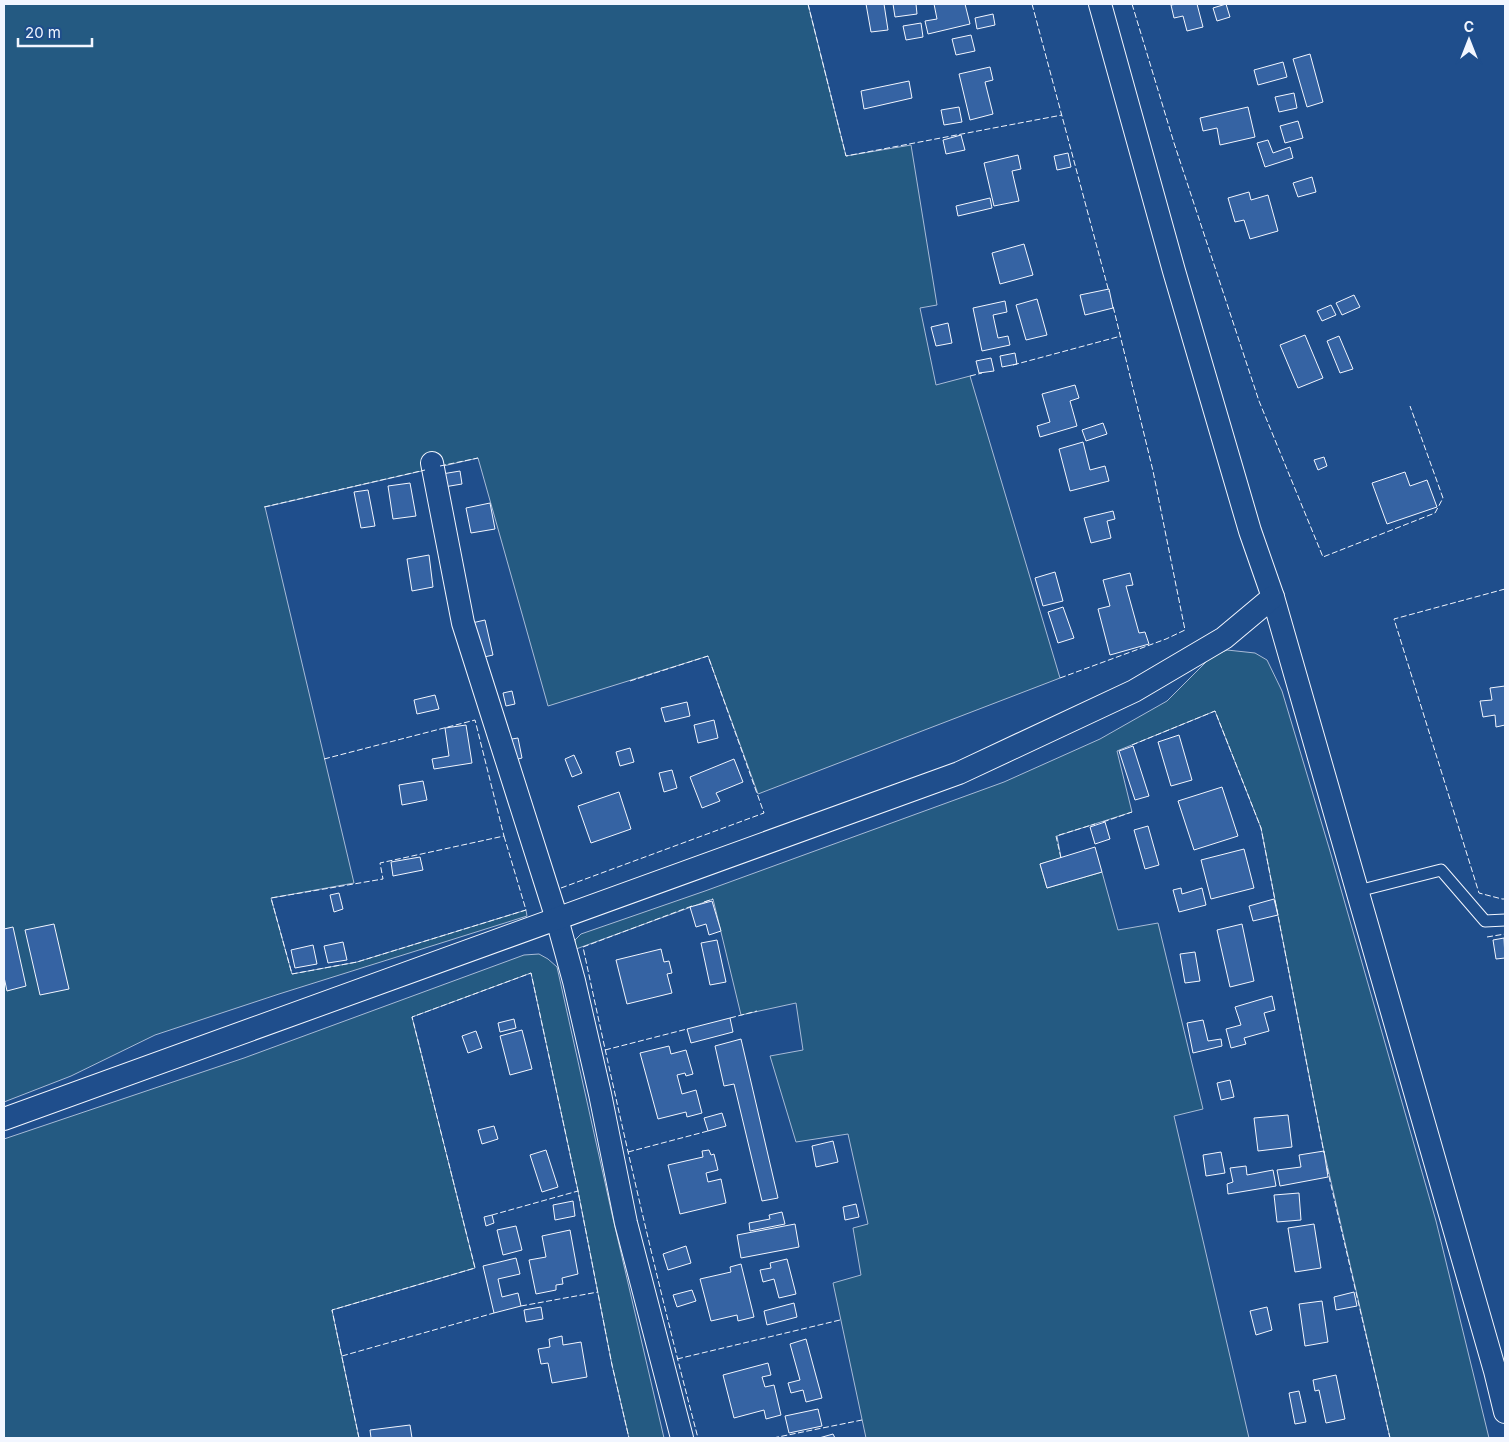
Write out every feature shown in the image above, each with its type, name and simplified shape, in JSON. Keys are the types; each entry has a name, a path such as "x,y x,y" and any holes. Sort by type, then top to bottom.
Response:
{"street":[{"path":"1100,4 1247,522 1273,596 1358,891 1495,1371 1505,1412"},
{"path":"432,463 463,623 557,919 598,1084 626,1223 682,1438"},
{"path":"4,1119 959,773 1134,691 1224,638 1273,596"}],"lane":[{"path":"1358,891 1441,870 1485,921 1505,920"}],"shaded area":[{"path":"4,4 808,4 846,156 911,145 937,305 920,308 936,385 970,376 1060,678 758,794 708,656 548,706 478,458 265,507 354,883 271,898 292,974 357,962 526,910 527,916 155,1035 71,1076 4,1102"},
{"path":"1227,650 1255,653 1267,660 1282,691 1436,1221 1489,1438 1390,1438 1323,1147 1261,828 1215,711 1117,751 1132,812 1057,836 1061,858 1040,864 1047,888 1102,872 1118,930 1158,923 1203,1109 1174,1116 1249,1438 866,1438 833,1283 861,1275 853,1228 868,1224 848,1134 796,1142 770,1056 803,1050 796,1003 741,1015 713,899 576,949 575,940 581,934 1004,782 1100,739 1167,701 1212,656"},
{"path":"539,954 557,967 664,1438 629,1438 612,1365 578,1191 531,973 412,1017 475,1268 332,1310 359,1438 4,1438 4,1139 244,1058 524,955"}],"building":[{"path":"866,4 884,4 888,30 871,32"},
{"path":"893,4 916,4 917,14 895,17"},
{"path":"934,4 965,4 970,24 928,34 925,21 937,19"},
{"path":"1197,4 1203,27 1187,31 1183,16 1174,18 1171,5"},
{"path":"1226,4 1230,17 1217,21 1213,8"},
{"path":"993,14 995,25 977,29 975,18"},
{"path":"921,23 923,37 906,40 903,26"},
{"path":"971,35 975,51 956,55 952,39"},
{"path":"1310,54 1323,102 1307,107 1293,59"},
{"path":"1283,62 1287,77 1258,85 1254,70"},
{"path":"990,67 993,80 985,82 993,114 970,120 959,74"},
{"path":"909,81 912,98 864,109 861,91"},
{"path":"1294,93 1297,108 1279,112 1275,97"},
{"path":"959,107 962,122 944,125 941,110"},
{"path":"1248,107 1255,137 1220,145 1217,128 1203,131 1200,118"},
{"path":"1298,121 1303,138 1285,143 1280,126"},
{"path":"961,135 965,150 946,154 943,140"},
{"path":"1268,140 1273,153 1290,147 1293,158 1265,167 1257,143"},
{"path":"1068,153 1071,167 1057,170 1054,156"},
{"path":"1018,155 1021,169 1012,171 1019,201 994,206 984,163"},
{"path":"1312,177 1316,192 1298,197 1293,183"},
{"path":"1249,192 1251,200 1268,195 1278,231 1250,239 1244,220 1235,222 1228,198"},
{"path":"990,198 992,208 958,216 956,206"},
{"path":"1024,244 1033,275 1000,284 992,253"},
{"path":"1109,289 1113,308 1085,315 1080,295"},
{"path":"1354,295 1360,307 1342,315 1336,303"},
{"path":"1037,299 1047,335 1026,340 1016,305"},
{"path":"1005,301 1007,312 993,315 998,338 1008,336 1010,345 982,351 973,308"},
{"path":"1331,305 1336,315 1322,321 1317,311"},
{"path":"948,323 952,343 936,346 931,327"},
{"path":"1305,335 1323,378 1298,388 1280,345"},
{"path":"1339,336 1353,369 1340,373 1327,341"},
{"path":"1015,353 1017,364 1002,367 1000,356"},
{"path":"991,358 994,371 979,373 976,361"},
{"path":"1075,385 1079,398 1070,401 1077,426 1040,437 1037,426 1050,422 1042,394"},
{"path":"1103,423 1107,434 1086,441 1082,430"},
{"path":"1083,442 1090,470 1105,466 1109,481 1070,491 1059,449"},
{"path":"1324,457 1327,466 1318,470 1314,460"},
{"path":"460,471 462,484 444,487 442,474"},
{"path":"1405,472 1410,486 1427,480 1437,507 1387,524 1372,483"},
{"path":"410,483 416,516 393,519 388,486"},
{"path":"368,490 375,526 361,528 354,492"},
{"path":"490,503 495,529 471,533 466,508"},
{"path":"1113,511 1115,519 1107,521 1111,538 1091,543 1084,518"},
{"path":"429,555 433,587 412,591 407,559"},
{"path":"1055,572 1063,601 1043,606 1035,578"},
{"path":"1130,573 1133,585 1126,586 1139,633 1145,632 1149,644 1110,655 1098,609 1110,606 1103,580"},
{"path":"1063,607 1074,638 1058,643 1048,612"},
{"path":"485,620 493,655 471,660 463,625"},
{"path":"1505,686 1505,725 1496,727 1495,715 1483,717 1480,701 1492,700 1490,688"},
{"path":"512,691 515,704 506,706 503,693"},
{"path":"435,695 439,709 417,714 414,700"},
{"path":"687,702 690,716 665,722 661,708"},
{"path":"714,720 718,738 698,743 694,725"},
{"path":"466,725 472,763 434,769 432,759 449,756 445,728"},
{"path":"1179,735 1192,780 1171,786 1158,742"},
{"path":"518,738 522,758 510,761 506,740"},
{"path":"1133,746 1149,796 1135,800 1119,751"},
{"path":"630,748 634,762 620,766 616,752"},
{"path":"574,755 582,773 572,777 565,759"},
{"path":"734,759 743,782 716,793 720,801 702,808 690,777"},
{"path":"672,770 677,788 664,792 659,773"},
{"path":"423,781 427,800 402,805 399,785"},
{"path":"1222,787 1238,836 1194,850 1178,801"},
{"path":"619,792 631,829 591,843 578,806"},
{"path":"1105,822 1110,839 1095,844 1090,827"},
{"path":"1148,826 1159,865 1145,869 1134,830"},
{"path":"1095,847 1102,872 1047,888 1040,864"},
{"path":"1244,849 1254,888 1211,899 1201,860"},
{"path":"420,857 423,870 393,876 391,862"},
{"path":"1181,888 1182,894 1202,888 1206,905 1179,912 1173,890"},
{"path":"339,893 343,909 334,912 330,895"},
{"path":"1274,899 1278,915 1253,921 1249,906"},
{"path":"712,901 721,931 709,935 706,924 696,927 690,907"},
{"path":"54,924 69,989 40,995 25,930"},
{"path":"1242,924 1254,981 1230,987 1217,930"},
{"path":"13,927 26,986 7,991 4,977 4,929"},
{"path":"1504,938 1505,958 1496,959 1493,940"},
{"path":"717,940 726,982 710,985 701,943"},
{"path":"343,942 347,960 328,963 324,946"},
{"path":"313,945 317,964 295,968 291,950"},
{"path":"661,949 664,962 669,961 672,973 667,974 672,993 627,1004 616,960"},
{"path":"1195,952 1200,981 1185,983 1180,954"},
{"path":"1272,996 1275,1010 1264,1013 1269,1031 1244,1038 1246,1044 1231,1048 1226,1029 1241,1025 1235,1007"},
{"path":"730,1018 733,1032 691,1043 687,1029"},
{"path":"514,1019 516,1028 500,1032 498,1023"},
{"path":"1203,1020 1208,1041 1221,1039 1222,1046 1193,1053 1187,1023"},
{"path":"522,1030 532,1069 510,1075 500,1036"},
{"path":"476,1031 482,1048 468,1053 462,1036"},
{"path":"741,1039 778,1198 762,1201 734,1084 724,1086 715,1046"},
{"path":"669,1046 671,1054 686,1050 693,1074 686,1076 685,1073 677,1075 682,1094 696,1090 702,1113 687,1117 686,1112 658,1119 640,1053"},
{"path":"1230,1080 1234,1097 1221,1100 1217,1083"},
{"path":"722,1113 726,1126 708,1131 704,1118"},
{"path":"1288,1115 1292,1147 1258,1151 1254,1118"},
{"path":"494,1126 498,1139 482,1144 478,1130"},
{"path":"833,1141 838,1162 816,1167 812,1146"},
{"path":"546,1150 558,1187 542,1192 530,1155"},
{"path":"709,1150 711,1155 714,1154 718,1170 706,1173 708,1182 721,1179 726,1203 680,1214 668,1165 703,1157 702,1151"},
{"path":"1324,1151 1328,1177 1280,1186 1277,1170 1301,1167 1299,1155"},
{"path":"1221,1152 1225,1173 1206,1176 1203,1155"},
{"path":"1246,1166 1247,1175 1273,1170 1276,1186 1228,1194 1227,1184 1233,1182 1230,1168"},
{"path":"1299,1193 1301,1220 1277,1222 1274,1195"},
{"path":"573,1201 575,1216 555,1220 553,1205"},
{"path":"856,1204 859,1217 845,1220 843,1207"},
{"path":"782,1212 785,1224 750,1231 749,1223 770,1219 769,1215"},
{"path":"492,1215 494,1223 486,1226 484,1217"},
{"path":"795,1224 799,1247 741,1258 737,1235"},
{"path":"1314,1224 1321,1268 1295,1272 1288,1228"},
{"path":"516,1226 522,1250 503,1255 497,1230"},
{"path":"570,1230 578,1274 562,1278 563,1284 556,1285 556,1290 536,1294 529,1260 546,1257 542,1236"},
{"path":"686,1246 691,1263 668,1270 663,1254"},
{"path":"516,1258 520,1274 498,1279 502,1297 518,1293 521,1306 494,1313 483,1266"},
{"path":"787,1259 796,1294 779,1298 774,1279 763,1282 760,1270 771,1268 770,1263"},
{"path":"741,1264 754,1317 738,1321 737,1315 711,1321 700,1279 731,1272 730,1267"},
{"path":"692,1290 696,1301 677,1307 673,1295"},
{"path":"1354,1292 1357,1306 1336,1310 1334,1297"},
{"path":"1322,1301 1328,1342 1305,1346 1299,1304"},
{"path":"794,1303 797,1317 767,1325 764,1311"},
{"path":"541,1307 543,1319 526,1322 524,1310"},
{"path":"1267,1307 1272,1330 1256,1335 1250,1311"},
{"path":"562,1336 563,1345 581,1342 587,1377 552,1383 548,1363 541,1364 538,1349 550,1347 549,1339"},
{"path":"806,1339 822,1398 806,1402 803,1390 791,1393 788,1383 800,1380 790,1344"},
{"path":"768,1363 771,1375 762,1377 765,1387 774,1385 781,1415 766,1419 764,1410 734,1418 723,1375"},
{"path":"1336,1375 1345,1419 1326,1423 1319,1390 1315,1391 1313,1380"},
{"path":"1299,1391 1306,1422 1295,1424 1289,1393"},
{"path":"818,1409 822,1426 789,1433 785,1416"},
{"path":"410,1425 412,1438 371,1438 370,1430"},
{"path":"833,1434 835,1438 819,1438"}],"fence":[{"path":"808,4 846,156 1062,115"},
{"path":"1032,4 1109,292"},
{"path":"1132,4 1174,143 1259,401 1323,557 1435,513 1443,498 1410,406"},
{"path":"1060,678 1166,639 1185,630 1153,471 1113,306"},
{"path":"1013,365 1121,336"},
{"path":"970,376 982,373"},
{"path":"440,466 478,458"},
{"path":"264,507 425,470"},
{"path":"1505,589 1394,619 1479,893 1505,899"},
{"path":"561,888 764,813 708,656 630,681"},
{"path":"1132,745 1215,711 1261,828 1324,1153"},
{"path":"324,759 475,720 504,836"},
{"path":"1103,822 1132,812"},
{"path":"1061,858 1056,836 1095,824"},
{"path":"504,836 526,910 357,962 292,974 271,898 383,879 380,863 504,836"},
{"path":"704,902 713,899"},
{"path":"692,906 583,947 638,1193 698,1438"},
{"path":"1487,937 1505,934"},
{"path":"359,1438 332,1310 475,1268 412,1017 531,973 578,1191 612,1365 629,1438"},
{"path":"730,1018 757,1011"},
{"path":"605,1050 687,1029"},
{"path":"628,1152 708,1131"},
{"path":"1327,1168 1390,1438"},
{"path":"492,1215 578,1191"},
{"path":"521,1306 598,1292"},
{"path":"342,1356 494,1313"},
{"path":"677,1359 840,1320"},
{"path":"773,1438 862,1420"}]}
